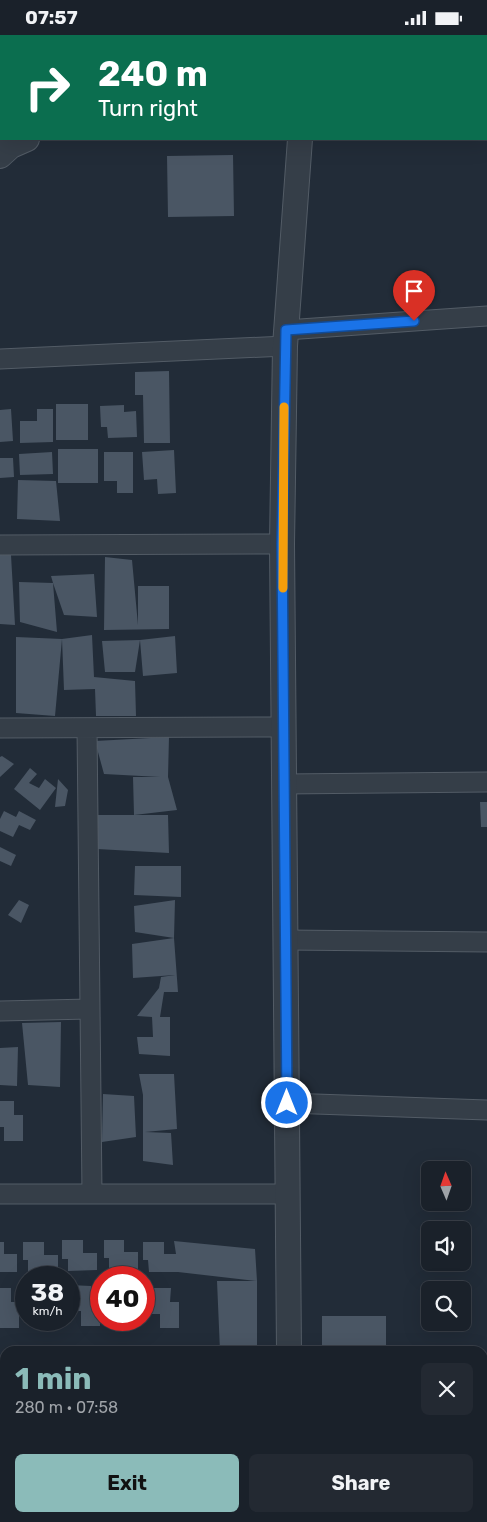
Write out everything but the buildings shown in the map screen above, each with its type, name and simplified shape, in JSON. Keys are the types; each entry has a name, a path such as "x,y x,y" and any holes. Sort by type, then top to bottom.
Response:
{"street":[{"path":"0,156 11,146 25,140"},
{"path":"289,1346 282,544 286,338 300,140"},
{"path":"0,359 286,338 487,316"},
{"path":"0,545 282,544"},
{"path":"0,728 284,727"},
{"path":"87,728 92,1194"},
{"path":"284,784 487,782"},
{"path":"286,940 487,942"},
{"path":"0,1011 90,1009"},
{"path":"287,1103 487,1110"},
{"path":"0,1194 288,1193"}],"slow traffic":[{"path":"283,588 284,407"}],"route":[{"path":"287,1103 282,544 286,330 414,321"}]}
